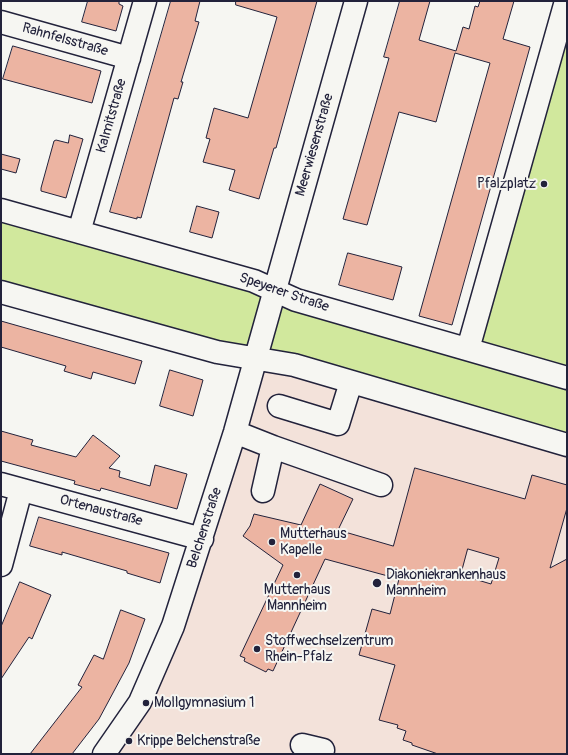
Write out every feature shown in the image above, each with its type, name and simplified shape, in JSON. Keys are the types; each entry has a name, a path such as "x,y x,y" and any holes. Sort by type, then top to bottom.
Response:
{"street":[{"name":"Kalmitstraße","path":"79,232 145,1"},
{"name":"Meerwiesenstraße","path":"274,289 356,1"},
{"path":"468,349 566,1"},
{"name":"Rahnfelsstraße","path":"1,22 129,58"},
{"name":"Speyerer Straße","path":"1,210 254,281 296,300 567,378"},
{"name":"Belchenstraße","path":"104,754 140,702 154,673 172,626 202,539 235,432 274,289"},
{"path":"1,292 217,352 294,365 567,445"},
{"path":"279,406 338,424 350,382"},
{"path":"235,432 381,485"},
{"path":"263,491 273,447"},
{"path":"1,565 11,487"},
{"name":"Ortenaustraße","path":"11,487 202,539"},
{"path":"302,745 323,750"}],"shaded area":[{"name":"Diakoniekrankenhaus Mannheim","path":"255,358 567,445 567,754 103,754 140,702"}],"green space":[{"path":"567,1 567,445 1,285 1,213 468,349"}],"building":[{"path":"88,1 119,1 119,4 123,6 116,31 82,22"},
{"path":"171,1 200,1 195,21 199,22 181,82 183,82 178,99 174,98 141,218 137,217 137,219 110,212"},
{"path":"236,1 317,1 276,148 274,148 259,199 229,190 235,170 203,162 210,139 206,138 214,108 248,118 277,17 236,5"},
{"path":"400,1 430,1 419,40 456,51 463,27 469,29 475,6 478,7 480,1 514,1 503,39 530,47 452,325 419,316 490,63 455,53 436,122 399,112 367,225 343,219 389,58 384,57"},
{"path":"13,46 101,71 92,103 3,79"},
{"path":"70,135 83,139 66,198 41,191 41,188 54,141 56,140 68,143"},
{"path":"1,154 20,159 16,173 1,169"},
{"path":"197,206 219,212 212,238 190,232"},
{"path":"348,253 402,267 393,300 339,285"},
{"path":"1,321 142,361 135,384 93,372 91,379 64,371 66,366 1,347"},
{"path":"170,370 203,380 193,416 160,406"},
{"path":"1,431 33,440 31,445 76,457 93,435 120,456 109,468 120,471 119,477 150,486 155,465 187,474 177,509 101,488 100,491 74,484 75,481 1,461"},
{"path":"415,468 525,499 532,475 567,485 567,508 550,568 567,559 567,754 438,754 412,745 412,743 403,740 406,731 397,728 398,725 379,720 395,665 359,655 372,609 390,614 399,579 325,559 273,671 268,669 266,672 244,661 245,658 240,656 283,565 243,536 250,526 254,514 301,525 320,484 353,499 338,530 393,546","holes":["468,549 499,558 491,584 461,575"]},
{"path":"39,517 169,553 160,583 127,573 127,571 62,552 62,555 30,546"},
{"path":"20,582 51,595 32,639 29,637 1,679 1,627"},
{"path":"121,610 145,619 129,663 99,719 72,754 30,754 82,687 78,685 94,655 103,659"}],"place":[{"name":"Pfalzplatz","path":"544,184"},
{"name":"Mutterhaus Kapelle","path":"272,542"},
{"name":"Mutterhaus Mannheim","path":"297,575"},
{"name":"Diakoniekrankenhaus Mannheim","path":"377,583"},
{"name":"Stoffwechselzentrum Rhein-Pfalz","path":"257,649"},
{"name":"Mollgymnasium 1","path":"146,703"},
{"name":"Krippe Belchenstraße","path":"129,741"}]}
